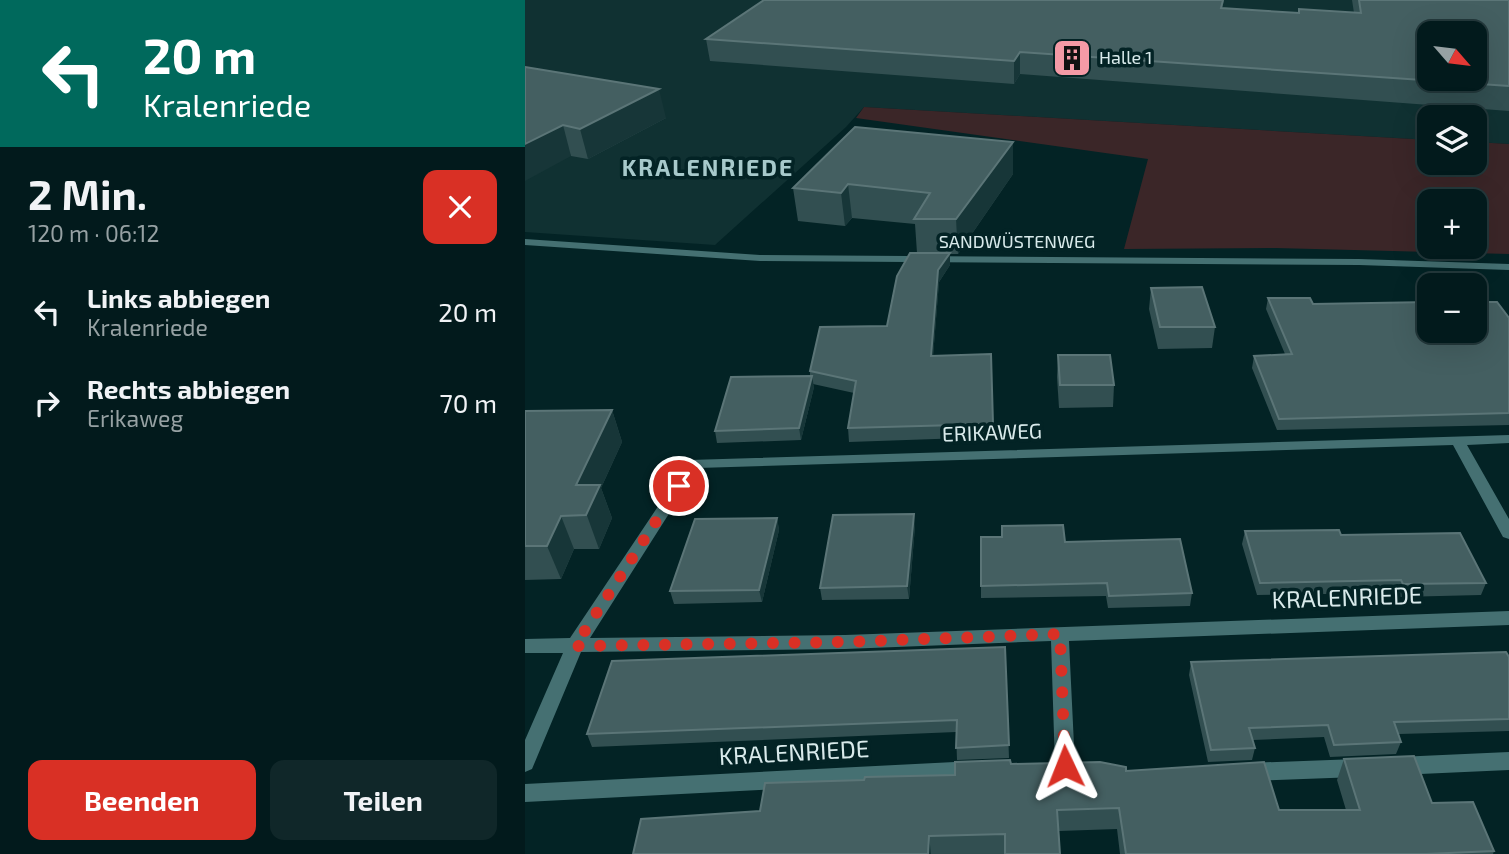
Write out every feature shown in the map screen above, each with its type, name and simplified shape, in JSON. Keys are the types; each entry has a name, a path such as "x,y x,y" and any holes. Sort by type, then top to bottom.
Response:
{"street":[{"name":"SANDWÜSTENWEG","path":"525,242 607,250 761,258 1359,262 1509,267"},
{"name":"ERIKAWEG","path":"575,646 694,463 1509,439"},
{"path":"1458,441 1509,533"},
{"name":"KRALENRIEDE","path":"525,646 845,642 1509,618"},
{"path":"1060,634 1058,766 1091,770"},
{"path":"525,763 575,646"},
{"path":"1224,773 1509,761"},
{"name":"KRALENRIEDE","path":"525,793 995,769"}],"shaded area":[{"path":"525,0 1509,0 1509,144 1487,143 1487,105 1417,105 1417,139 864,107 846,127 715,245 525,232"},
{"path":"864,107 1417,139 1417,175 1487,175 1487,143 1509,144 1509,254 1487,253 1487,189 1417,189 1417,252 1275,248 1124,249 1148,159 856,118"}],"building":[{"path":"764,0 1223,0 1221,8 1299,13 1299,9 1361,13 1359,0 1509,0 1509,86 1487,84 1487,21 1417,21 1417,80 1020,52 1014,61 706,39"},
{"path":"525,67 659,89 580,129 563,125 525,144"},
{"path":"855,127 1013,142 956,219 914,219 930,193 848,184 841,193 793,188"},
{"path":"910,253 950,253 938,270 931,356 991,354 993,424 848,428 856,381 810,371 820,327 887,326 897,276"},
{"path":"1202,287 1215,327 1160,327 1151,288"},
{"path":"1268,298 1310,298 1313,304 1417,302 1417,343 1487,343 1487,302 1497,302 1509,318 1509,413 1279,419 1254,356 1292,354"},
{"path":"1058,355 1110,355 1114,385 1060,385"},
{"path":"812,376 799,428 715,431 731,377"},
{"path":"612,410 576,485 600,485 586,515 561,516 547,546 525,546 525,411"},
{"path":"914,514 907,586 820,588 833,515"},
{"path":"777,518 759,590 670,591 695,519"},
{"path":"1063,525 1065,542 1180,539 1192,593 1109,596 1107,583 981,586 981,537 1002,537 1002,526"},
{"path":"1339,530 1341,535 1460,533 1486,583 1403,584 1401,580 1260,583 1245,531"},
{"path":"1005,647 1009,745 956,748 957,720 587,734 612,661"},
{"path":"1506,652 1509,657 1509,719 1394,722 1401,742 1334,745 1328,725 1249,728 1255,748 1211,750 1191,662"},
{"path":"1414,756 1432,803 1473,802 1494,851 1426,854 1126,854 1119,808 1057,810 1060,854 1005,854 1005,834 929,836 928,854 633,854 641,819 760,811 765,783 955,775 955,762 1100,762 1126,767 1126,771 1264,762 1279,810 1360,810 1344,759"}],"place":[{"name":"Halle 1","path":"1072,58"}],"district":[{"name":"KRALENRIEDE","path":"708,168"}],"route":[{"path":"679,486 575,646 845,642 1060,634 1065,766"}]}
